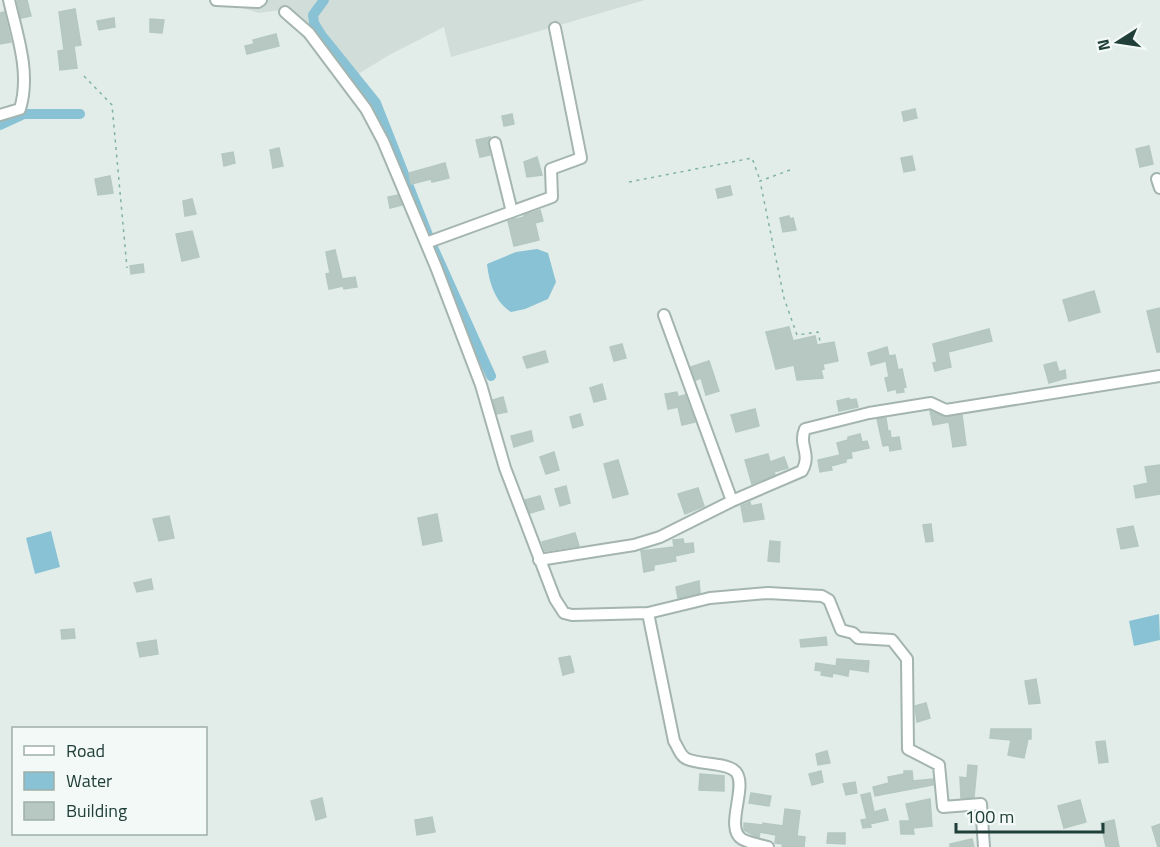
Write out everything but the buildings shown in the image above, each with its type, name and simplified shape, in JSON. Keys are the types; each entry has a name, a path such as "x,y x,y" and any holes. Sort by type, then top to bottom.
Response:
{"street":[{"path":"0,115 20,109 23,98 23,60 9,0"},
{"path":"216,0 258,2 261,0"},
{"path":"285,12 309,33 366,109 383,141 436,267 481,386 505,468 539,560 555,599 564,613 572,615 648,613 710,598 768,593 822,596 829,600 841,630 853,633 858,638 892,640 907,659 908,749 939,765 943,807 981,804 984,847"},
{"path":"426,243 552,197 551,169 581,158 555,28"},
{"path":"495,143 512,212"},
{"path":"664,315 732,501"},
{"path":"539,560 634,545 660,537 732,501 802,471 807,462 802,436 805,429 869,413 900,408 931,404 946,410 1160,376"},
{"path":"648,613 674,741 680,753 686,759 730,768 737,773 740,782 736,830 743,840 768,847"}],"path":[{"path":"84,76 112,105 127,268"},
{"path":"629,182 752,158 760,181 784,298 797,335 818,332 820,341"},
{"path":"760,181 789,170"}],"shaded area":[{"path":"229,0 645,0 451,57 444,27 358,74 322,28 314,31 288,9 259,13 240,7 233,8"}],"water":[{"path":"537,249 548,253 556,282 548,299 525,309 511,312 505,308 494,291 487,264 516,252"},
{"path":"51,531 60,567 35,574 26,538"},
{"path":"1159,614 1160,640 1134,646 1129,621"}],"waterway":[{"path":"324,0 313,15 314,23 376,103 432,245 491,376"},
{"path":"0,125 24,114 80,114"}]}
